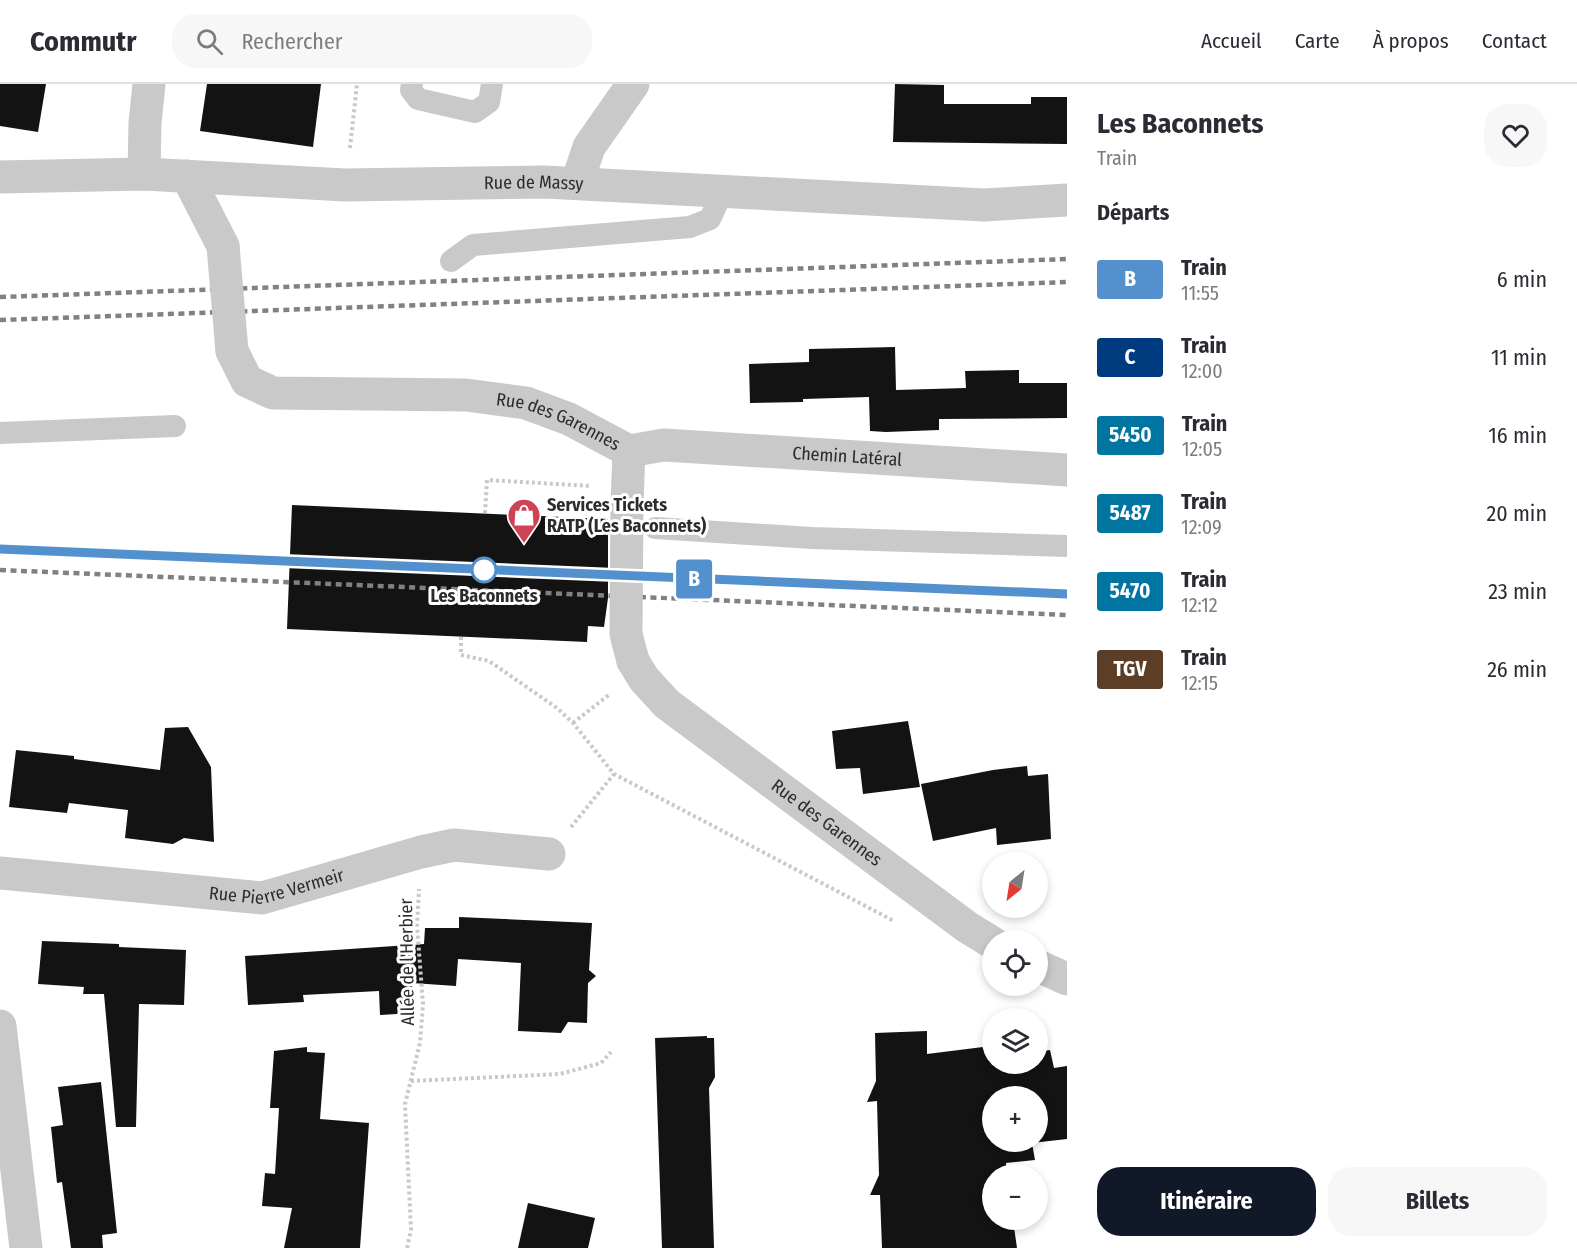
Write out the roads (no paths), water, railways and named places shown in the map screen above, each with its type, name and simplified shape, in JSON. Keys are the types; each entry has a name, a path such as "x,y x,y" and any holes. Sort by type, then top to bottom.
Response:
{"street":[{"path":"144,174 145,123 149,84"},
{"path":"578,183 589,147 633,84"},
{"name":"Rue de Massy","path":"0,177 144,174 345,185 578,183 984,205 1067,200"},
{"name":"Rue des Garennes","path":"187,176 223,246 232,351 247,381 273,393 466,395 526,404 569,419 629,451 626,634 633,661 644,679 667,704 982,936"},
{"name":"Chemin Latéral","path":"629,451 664,445 1067,470"},
{"name":"Rue Pierre Vermeir","path":"0,873 262,898 421,852 454,845 549,854"},
{"path":"1048,970 1067,979"},
{"path":"0,1026 26,1248"}],"lane":[{"path":"412,84 411,90 418,99 475,112 489,102 492,84"},
{"path":"451,261 473,245 690,227 710,219 723,191"},
{"path":"0,433 175,426"},
{"path":"655,528 812,537 1067,546"}],"railway":[{"path":"0,297 1067,259"},
{"path":"0,320 1067,282"},
{"path":"0,549 1067,594"},
{"path":"0,570 1067,615"}],"train":[{"name":"B","path":"0,549 1067,594"}],"place":[{"name":"Services Tickets RATP (Les Baconnets)","path":"524,544"},
{"name":"Les Baconnets","path":"484,570"}]}
